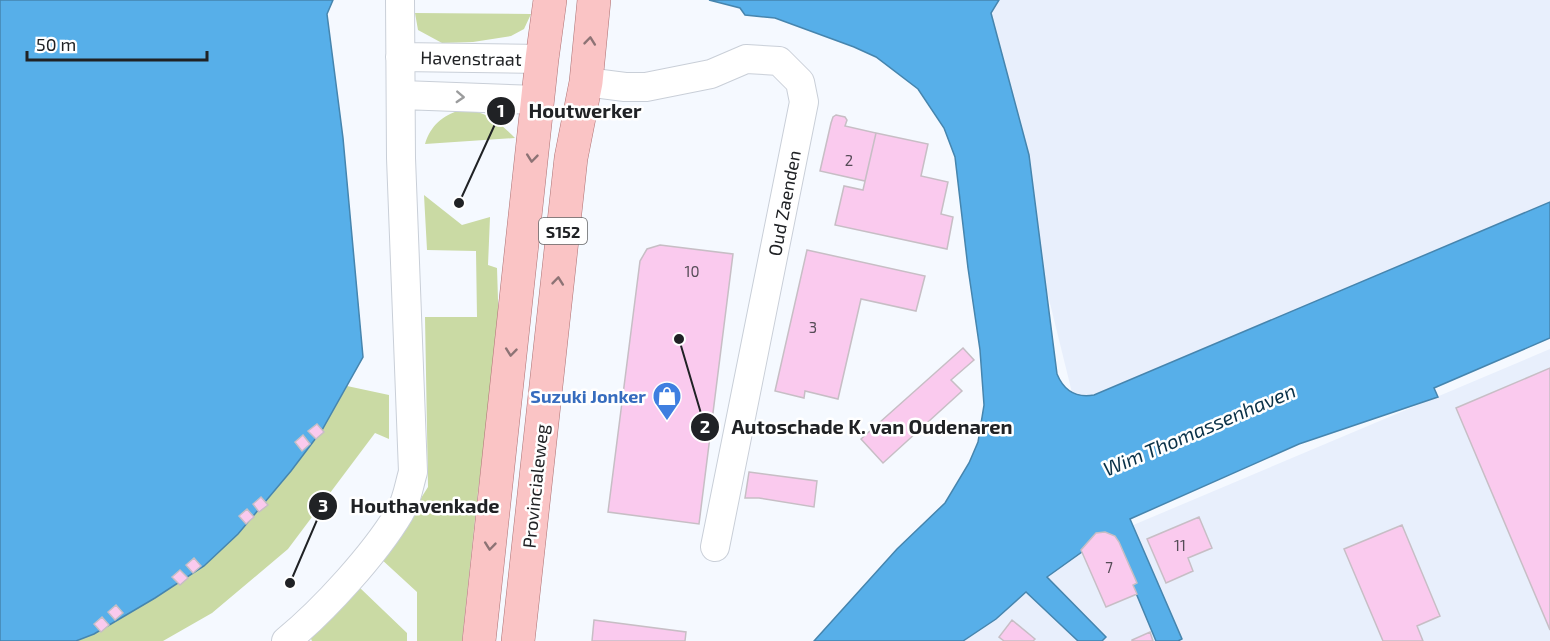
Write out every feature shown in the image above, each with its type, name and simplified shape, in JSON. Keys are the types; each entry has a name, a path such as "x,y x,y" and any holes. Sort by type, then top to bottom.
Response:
{"main road":[{"name":"S152","path":"479,641 550,0"},
{"name":"Provincialeweg","path":"518,641 572,158 586,82 594,0"},
{"path":"542,59 586,82"},
{"path":"538,100 586,82"}],"street":[{"name":"Havenstraat","path":"286,641 319,611 369,556 401,510 413,472 401,158 400,0"},
{"name":"Havenstraat","path":"400,57 542,59"},
{"name":"Oud Zaenden","path":"586,82 646,87 711,74 747,59 779,61 800,82 804,102 715,547"},
{"path":"402,94 538,100"}],"shaded area":[{"path":"954,0 1550,0 1550,214 1078,417 979,15"},
{"path":"1550,349 1550,641 957,641 1041,564"}],"green space":[{"path":"415,13 531,14 524,29 511,36 473,42 442,43 418,30"},
{"path":"460,110 484,114 503,126 515,138 425,144 430,132 438,122"},
{"path":"424,195 462,225 490,217 488,265 497,268 499,331 478,491 462,641 417,641 417,592 380,558 396,538 428,487 425,317 477,317 476,251 427,250"},
{"path":"347,386 389,395 389,439 375,433 288,549 212,613 163,641 76,641 94,634 204,566 238,534 291,471 322,430"},
{"path":"359,587 407,633 407,641 312,641 310,637"}],"water":[{"path":"0,0 333,0 327,14 343,138 363,357 322,430 238,534 204,566 94,634 76,641 0,641"},
{"name":"Wim Thomassenhaven","path":"709,0 999,0 991,13 1029,155 1057,374 1063,385 1072,392 1088,396 1094,395 1550,202 1550,338 1434,388 1438,397 1299,444 1130,519 1182,639 1178,641 1156,641 1133,586 1089,547 1047,577 1106,637 1102,641 1078,641 1026,592 996,619 963,641 814,641 897,549 945,503 969,463 978,442 984,405 980,350 955,157 944,128 918,89 876,57 775,18 745,15 740,8"}],"building":[{"path":"836,115 845,117 847,120 845,126 876,133 865,181 820,171 831,123"},
{"path":"876,133 928,144 921,176 948,182 941,214 953,217 947,249 835,225 844,186 863,190"},
{"path":"660,245 733,254 699,524 608,512 640,261 647,249"},
{"path":"807,250 925,276 916,311 861,299 838,399 805,391 804,398 775,391"},
{"path":"963,348 974,360 951,380 962,391 883,463 861,439"},
{"path":"1550,368 1550,630 1456,408"},
{"path":"317,424 324,432 316,439 308,431"},
{"path":"303,435 310,444 302,451 295,442"},
{"path":"749,472 817,481 814,507 759,498 745,498"},
{"path":"261,497 268,505 259,512 253,504"},
{"path":"247,509 254,517 246,524 239,516"},
{"path":"1199,517 1212,548 1188,558 1193,571 1166,583 1147,539"},
{"path":"1402,525 1440,616 1417,626 1423,641 1383,641 1344,549"},
{"path":"1105,532 1115,536 1119,542 1137,583 1133,585 1137,594 1106,607 1081,550 1096,533"},
{"path":"194,558 201,566 193,573 186,565"},
{"path":"180,570 188,578 180,585 172,577"},
{"path":"116,605 123,613 115,620 108,612"},
{"path":"102,617 109,625 101,632 94,624"},
{"path":"594,620 686,632 685,641 592,641"},
{"path":"1012,620 1035,639 1033,641 1004,641 999,637"},
{"path":"1150,632 1153,641 1132,641 1132,640"}],"place":[{"name":"Houtwerker","path":"459,203"},
{"name":"Autoschade K. van Oudenaren","path":"679,339"},
{"name":"Suzuki Jonker","path":"667,422"},
{"name":"Houthavenkade","path":"290,583"}]}
